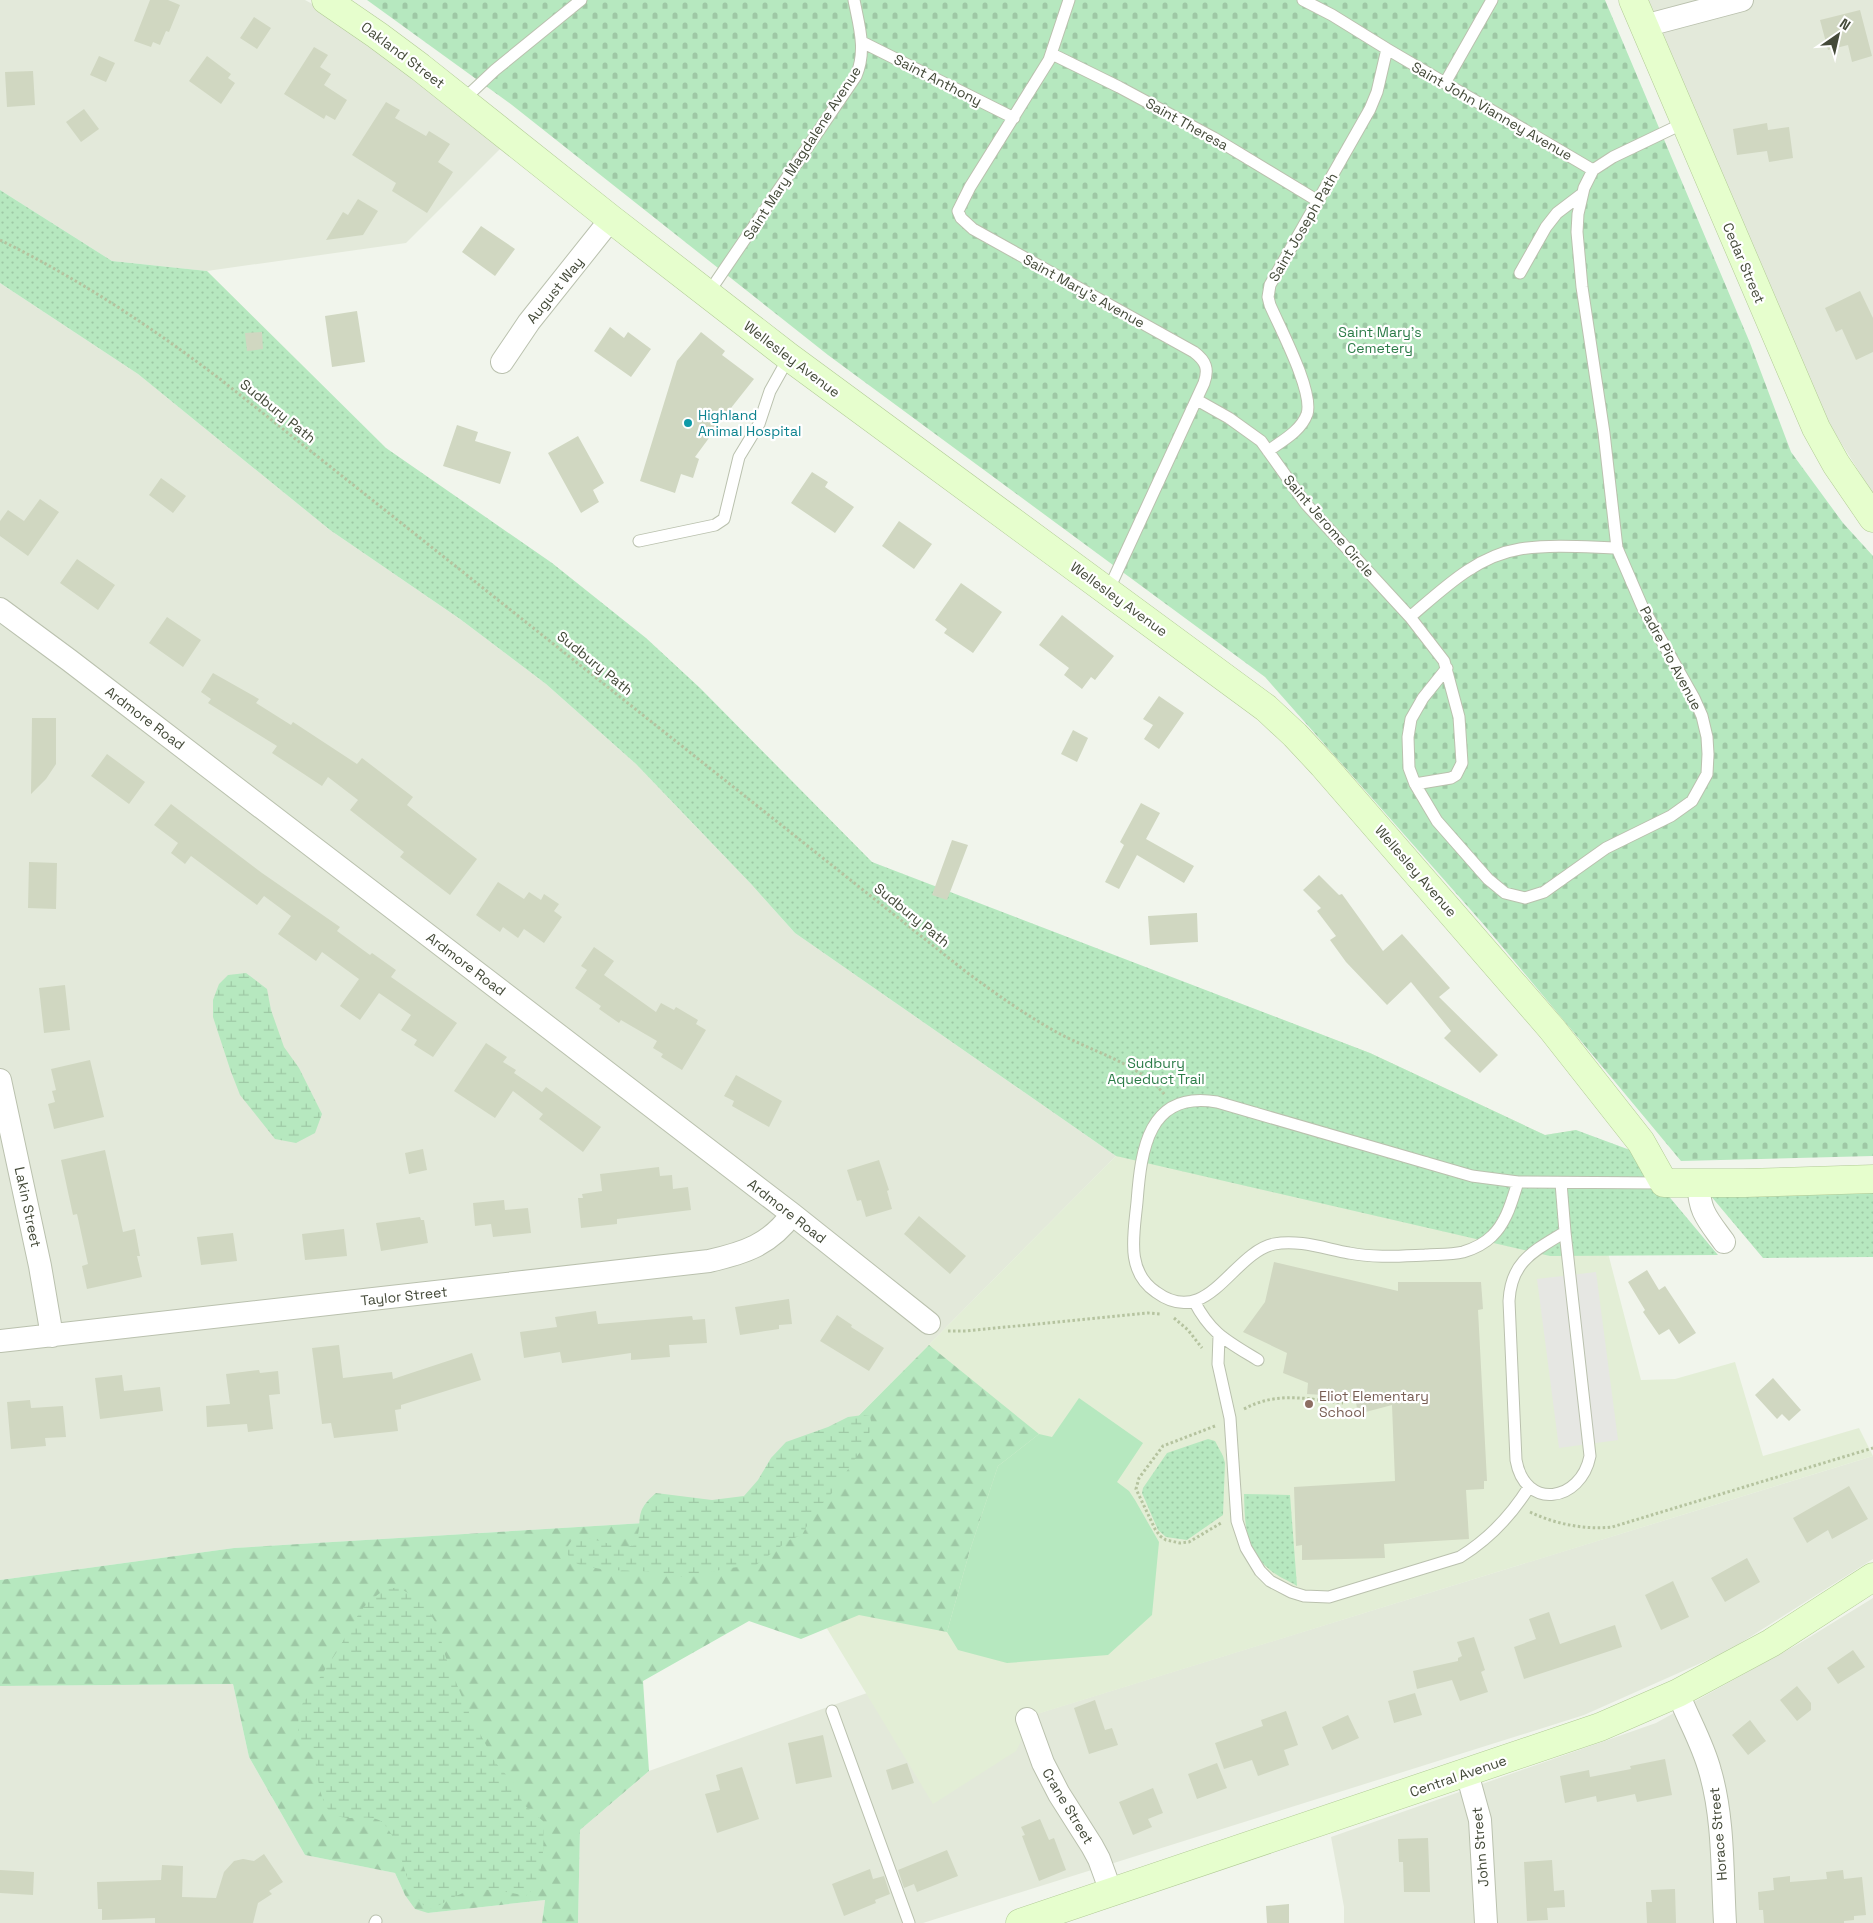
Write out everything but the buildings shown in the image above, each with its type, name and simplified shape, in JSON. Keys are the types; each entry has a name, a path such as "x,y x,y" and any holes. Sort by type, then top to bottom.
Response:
{"street":[{"name":"Oakland Street","path":"326,0 382,38 470,106"},
{"name":"Cedar Street","path":"1633,0 1816,428 1836,464 1873,518"},
{"path":"1644,26 1742,0"},
{"name":"Wellesley Avenue","path":"470,106 611,220 788,357 1259,702 1300,740 1544,1019 1642,1142 1664,1183"},
{"name":"August Way","path":"502,362 529,322 611,220"},
{"name":"Ardmore Road","path":"3,620 77,666 792,1214 929,1323"},
{"name":"Lakin Street","path":"0,1080 40,1266 52,1336"},
{"path":"1664,1183 1699,1184 1873,1179"},
{"path":"1699,1184 1700,1204 1703,1212 1724,1242"},
{"name":"Taylor Street","path":"0,1341 709,1261 758,1246 784,1226 792,1214"},
{"name":"Central Avenue","path":"1020,1923 1600,1727 1678,1693 1771,1643 1873,1577"},
{"name":"Horace Street","path":"1678,1693 1706,1756 1714,1789 1720,1828 1725,1923"},
{"name":"Crane Street","path":"1027,1719 1047,1771 1059,1794 1092,1846 1102,1865 1111,1892"},
{"name":"John Street","path":"1468,1773 1480,1820 1486,1923"}],"lane":[{"path":"470,106 495,70 581,0"},
{"name":"Saint Mary Magdalene Avenue","path":"708,295 856,76 862,62 862,42 854,0"},
{"name":"Saint Mary's Avenue","path":"1070,0 1052,54 962,200 958,211 961,218 973,229 1199,356 1204,361 1207,371 1197,400 1108,590"},
{"name":"Saint John Vianney Avenue","path":"1303,0 1332,15 1594,170"},
{"path":"1445,83 1492,0"},
{"name":"Saint Anthony","path":"862,42 1014,118"},
{"name":"Saint Joseph Path","path":"1268,451 1289,436 1302,423 1308,406 1304,386 1270,305 1269,292 1273,279 1370,109 1377,92 1387,49"},
{"name":"Saint Theresa","path":"1052,54 1119,87 1214,138 1318,201"},
{"path":"1594,170 1613,157 1684,123"},
{"name":"Padre Pio Avenue","path":"1415,784 1436,821 1488,879 1505,893 1525,898 1544,892 1606,848 1671,816 1692,801 1707,774 1707,737 1702,716 1682,675 1642,606 1617,548 1605,442 1582,287 1577,225 1582,194 1594,170"},
{"path":"1520,273 1546,227 1557,213 1582,194"},
{"path":"639,541 715,525 724,519 739,457 759,424 770,391 788,357"},
{"name":"Saint Jerome Circle","path":"1197,400 1254,435 1268,451 1306,504 1410,617 1440,655 1447,668 1459,717 1462,763 1456,775 1451,778 1415,784"},
{"path":"1410,617 1458,576 1474,566 1503,554 1518,549 1539,546 1617,548"},
{"path":"1415,784 1409,768 1408,737 1411,719 1423,698 1447,668"},
{"path":"1518,1182 1511,1204 1499,1228 1484,1242 1455,1254 1377,1256 1351,1254 1299,1244 1274,1244 1254,1253 1215,1290 1194,1301 1180,1302 1167,1299 1156,1293 1142,1279 1134,1259 1139,1171 1144,1147 1152,1128 1180,1102 1198,1100 1217,1102 1472,1176 1518,1182 1664,1183"},
{"path":"1561,1183 1590,1456 1584,1476 1568,1491 1557,1495 1546,1495 1537,1492 1522,1480 1516,1460 1510,1290 1515,1271 1526,1257 1565,1232"},
{"path":"1194,1301 1206,1323 1219,1336 1258,1360"},
{"path":"1219,1336 1218,1364 1230,1418 1236,1513 1246,1548 1260,1571 1280,1588 1316,1597 1341,1594 1460,1557 1473,1549 1498,1528 1529,1487"},
{"path":"832,1711 909,1923"}],"path":[{"name":"Sudbury Path","path":"0,240 69,276 170,341 236,391 965,971 1030,1017 1145,1076 1164,1093 1173,1107"},
{"path":"929,1323 945,1330 966,1331 1159,1313 1179,1321 1212,1360 1218,1364"},
{"path":"1236,1513 1189,1542 1170,1541 1160,1536 1155,1529 1136,1489 1139,1478 1163,1446 1204,1431 1254,1404 1282,1397 1343,1402"},
{"path":"1518,1504 1534,1514 1576,1526 1612,1527 1873,1448"}],"shaded area":[{"path":"0,0 305,0 331,14 501,148 406,243 207,271 112,261 0,190"},
{"path":"1643,0 1873,0 1873,494 1825,417"},
{"path":"0,283 138,374 330,530 460,619 546,684 636,764 752,885 795,933 1116,1156 759,1516 234,1548 0,1580"},
{"name":"Eliot Elementary School","path":"1196,987 1370,1053 1545,1135 1576,1130 1641,1380 1675,1379 1735,1362 1763,1456 1859,1428 1873,1456 1034,1715 1016,1751 933,1804 759,1516 1116,1156"},
{"path":"1596,1272 1618,1440 1559,1448 1537,1279"},
{"path":"1873,1456 1873,1559 1728,1651 1584,1715 923,1923 578,1923 580,1830 649,1771 867,1693 934,1803 1033,1715"},
{"path":"1873,1598 1873,1923 1344,1923 1344,1907 1331,1837 1656,1723 1800,1643"},
{"path":"233,1684 249,1757 305,1855 395,1873 405,1895 428,1913 545,1900 542,1923 0,1923 0,1686"}],"green space":[{"name":"Saint Mary's Cemetery","path":"367,0 1605,0 1750,343 1791,452 1843,523 1873,556 1873,1156 1681,1161 1485,926 1265,677 828,355 512,105"},
{"name":"Sudbury Aqueduct Trail","path":"0,190 112,261 207,271 386,448 552,563 646,638 700,688 872,862 1370,1053 1545,1135 1576,1130 1630,1150 1718,1255 1550,1256 1116,1156 795,933 752,885 636,764 546,684 460,619 330,530 138,374 0,283"},
{"path":"246,973 267,989 271,1010 284,1047 299,1068 322,1114 315,1133 296,1143 275,1139 240,1095 213,1017 213,1000 219,984 228,975"},
{"path":"1873,1189 1873,1257 1763,1258 1710,1195"},
{"path":"929,1345 1039,1434 998,1466 970,1550 947,1632 859,1615 801,1639 749,1621 643,1681 649,1771 580,1830 578,1923 542,1923 545,1900 428,1913 415,1909 405,1895 395,1873 305,1855 249,1757 233,1684 0,1686 0,1580 234,1548 759,1516"},
{"path":"1079,1398 1143,1443 1117,1482 1129,1491 1159,1542 1152,1615 1108,1655 1007,1663 958,1650 947,1632 970,1550 998,1466 1039,1434 1052,1437"},
{"path":"870,1416 872,1427 860,1452 827,1500 813,1510 802,1535 789,1540 756,1565 686,1577 642,1571 606,1570 580,1565 570,1560 566,1549 572,1540 585,1537 624,1548 634,1545 643,1507 656,1493 712,1500 744,1496 758,1480 771,1458 786,1442 828,1427 848,1417"},
{"path":"1208,1439 1215,1441 1225,1463 1223,1515 1187,1540 1166,1537 1158,1530 1142,1493 1143,1488 1167,1453"},
{"path":"1244,1494 1290,1495 1297,1586 1270,1570 1255,1553 1246,1525"},
{"path":"398,1587 418,1599 428,1610 437,1625 446,1658 467,1709 495,1762 516,1786 523,1804 543,1821 543,1851 540,1872 537,1882 526,1896 491,1890 473,1891 456,1896 428,1909 413,1890 397,1845 384,1824 371,1818 340,1817 333,1814 324,1802 314,1756 301,1746 298,1731 299,1709 368,1602 384,1590"}],"place":[{"name":"Highland Animal Hospital","path":"688,423"},
{"name":"Eliot Elementary School","path":"1309,1404"}]}
